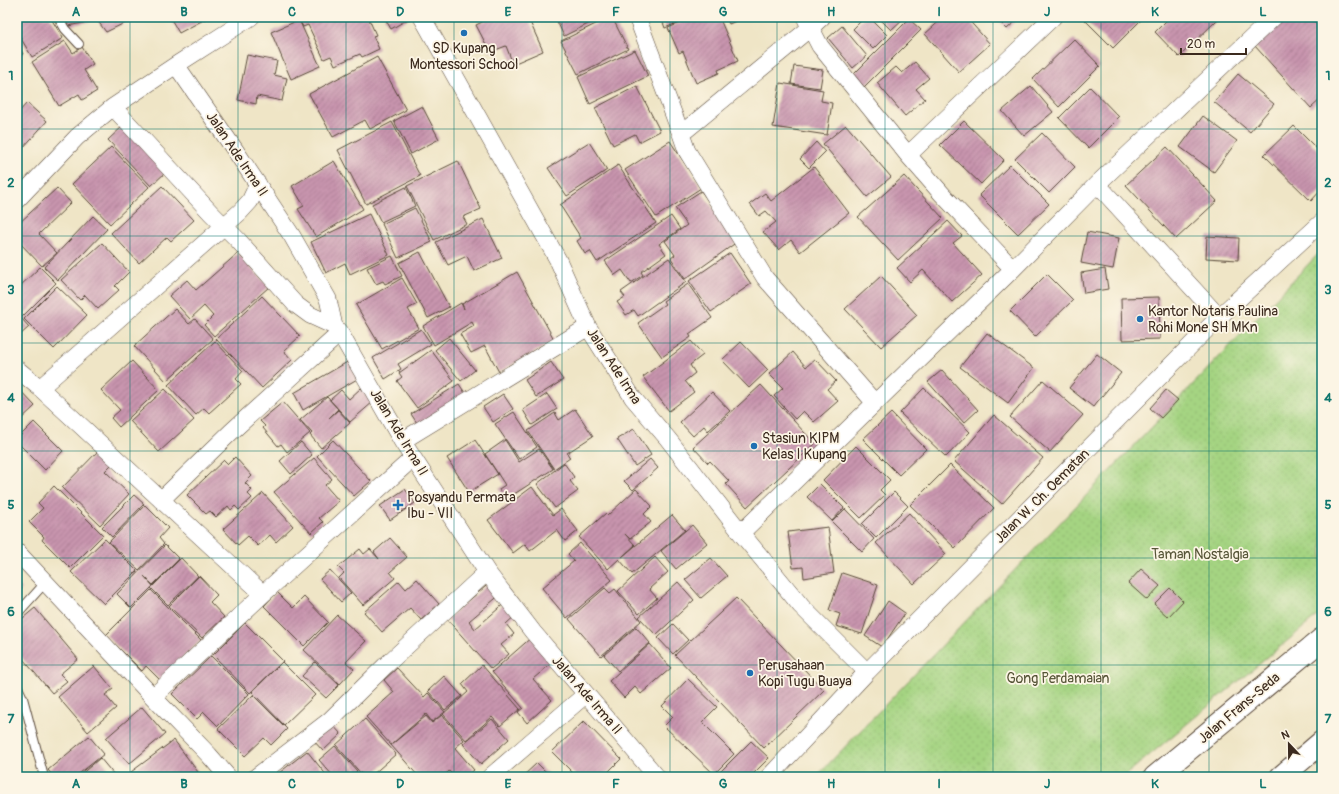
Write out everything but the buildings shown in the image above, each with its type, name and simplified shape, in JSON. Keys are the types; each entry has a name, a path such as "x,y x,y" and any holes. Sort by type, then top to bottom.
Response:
{"main road":[{"name":"Jalan Frans-Seda","path":"1155,777 1322,639"},
{"path":"1281,777 1322,742"}],"street":[{"path":"17,200 77,137 113,107 251,17"},
{"name":"Jalan Ade Irma","path":"422,17 558,260 588,327 633,398 668,439 740,533 801,606 867,672"},
{"path":"637,17 687,151 765,278 875,403"},
{"path":"908,155 1053,17"},
{"path":"740,533 1013,269 1097,184 1274,17"},
{"path":"681,134 812,21 820,46 908,155 942,194 1013,269"},
{"name":"Jalan Ade Irma II","path":"176,65 292,236 328,299 337,329 402,442 487,572 533,632 657,777"},
{"path":"113,107 223,226 237,239 295,304 310,315 337,329 161,500"},
{"path":"40,388 240,212 250,202 258,184"},
{"path":"1097,184 1219,317"},
{"name":"Jalan W. Ch. Oematan","path":"769,777 867,672 1219,317 1322,222"},
{"path":"402,442 588,327"},
{"path":"17,369 40,388 263,594"},
{"path":"153,697 263,594 413,458"},
{"path":"17,552 228,777"},
{"path":"256,777 329,721 385,666 487,572"},
{"path":"490,777 585,694"}],"lane":[{"path":"58,17 65,29 79,44"},
{"path":"17,614 45,583"},
{"path":"17,685 23,698 44,777"}],"green space":[{"name":"Taman Nostalgia","path":"1322,250 1322,612 1123,777 816,777"}],"place":[{"name":"SD Kupang Montessori School","path":"464,33"},
{"name":"Kantor Notaris Paulina Rohi Mone SH MKn","path":"1140,319"},
{"name":"Stasiun KIPM Kelas I Kupang","path":"754,446"},
{"name":"Posyandu Permata Ibu - VII","path":"398,505"},
{"name":"Perusahaan Kopi Tugu Buaya","path":"750,673"}],"park label":[{"name":"Gong Perdamaian","path":"1058,678"}]}
